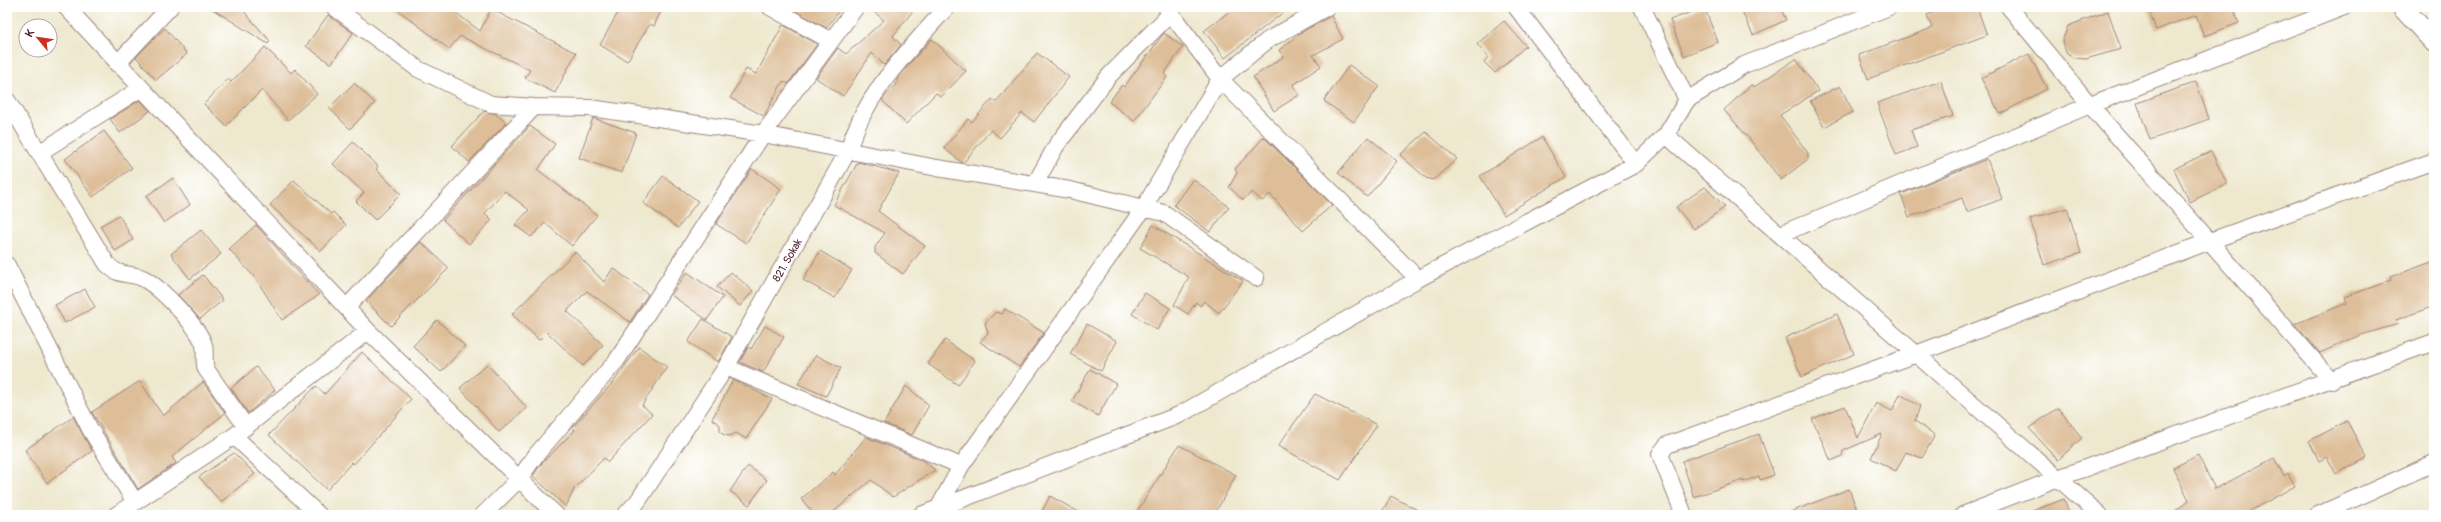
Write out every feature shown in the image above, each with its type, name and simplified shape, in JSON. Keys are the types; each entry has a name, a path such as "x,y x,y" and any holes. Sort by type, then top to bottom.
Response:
{"street":[{"path":"66,7 116,64 347,307 368,331 556,515"},
{"path":"116,64 170,7"},
{"path":"334,7 418,69 491,104 534,107 590,108 763,134 848,151 1070,190 1164,214 1256,278"},
{"path":"770,7 831,41"},
{"path":"483,515 518,479 536,455 617,360 763,134 856,7"},
{"name":"821. Sokak","path":"625,515 638,501 726,367 848,151 854,131 888,74 947,7"},
{"path":"939,507 962,466 1143,209 1220,79 1268,40 1327,7"},
{"path":"1516,7 1636,164"},
{"path":"1642,7 1687,100"},
{"path":"921,515 1179,415 1418,279 1636,164 1666,135 1687,100 1744,65 1888,7"},
{"path":"2009,7 2090,105 2332,381"},
{"path":"1781,234 2090,105 2344,7"},
{"path":"2402,7 2434,42"},
{"path":"1035,184 1056,146 1108,76 1169,10 1220,79 1418,279"},
{"path":"39,152 140,89"},
{"path":"7,100 107,264 116,273 140,277 163,294 196,330 205,346 203,361 206,370 240,431 319,515"},
{"path":"347,307 534,107"},
{"path":"1666,135 1781,234 2100,515"},
{"path":"1684,515 1660,454 1667,444 1916,354 2210,241 2434,161"},
{"path":"7,265 90,429 135,502"},
{"path":"116,515 240,431 368,331"},
{"path":"1963,515 2058,478 2332,381 2434,342"},
{"path":"726,367 962,466"},
{"path":"2318,515 2434,463"}],"building":[{"path":"209,7 240,7 270,41 268,44"},
{"path":"394,7 448,7 480,31 491,9 576,53 555,93 525,78 530,70 460,36 449,49"},
{"path":"621,7 663,7 654,26 650,24 627,61 600,45"},
{"path":"793,7 842,7 826,28 792,9"},
{"path":"868,7 916,7 893,36 901,45 884,65 872,53 843,96 816,78 838,48 846,54 884,20"},
{"path":"1235,7 1290,7 1225,58 1204,31"},
{"path":"1704,7 1718,42 1684,56 1670,20"},
{"path":"1740,7 1780,7 1786,20 1753,35"},
{"path":"1949,7 1977,7 1987,35 1868,79 1859,55 1932,28 1927,15"},
{"path":"2148,7 2233,7 2239,23 2204,36 2196,15 2156,30"},
{"path":"2108,11 2121,49 2086,59 2074,58 2067,54 2062,42 2068,26"},
{"path":"328,15 353,33 331,64 306,46"},
{"path":"1331,16 1343,39 1313,55 1321,66 1293,85 1299,95 1274,111 1253,77 1283,57 1279,50 1305,30"},
{"path":"1504,21 1526,46 1495,73 1484,62 1488,57 1477,44"},
{"path":"783,25 817,44 788,84 783,81 764,116 730,98 746,69 756,74"},
{"path":"165,28 187,54 156,80 136,57"},
{"path":"1164,33 1183,47 1164,74 1167,77 1134,121 1109,102 1122,85 1124,87"},
{"path":"932,39 966,71 941,97 936,93 906,124 882,100 898,82 897,80 910,63"},
{"path":"265,47 291,73 295,69 317,94 288,120 262,90 226,126 204,104 228,79 231,82"},
{"path":"1037,53 1069,77 1034,122 1022,113 1000,138 991,130 963,163 944,148 968,119 972,122 992,99 996,102"},
{"path":"2029,54 2047,89 2000,114 1981,78"},
{"path":"1796,59 1818,91 1780,115 1808,153 1808,159 1781,180 1751,141 1724,110 1752,84 1754,87"},
{"path":"1349,65 1379,86 1354,122 1324,101"},
{"path":"1941,81 1953,116 1911,130 1917,147 1896,155 1877,103"},
{"path":"2196,82 2209,119 2150,140 2137,103"},
{"path":"354,83 375,103 350,129 329,108"},
{"path":"1840,86 1853,112 1824,127 1810,101"},
{"path":"140,100 150,111 120,133 110,119"},
{"path":"484,111 496,114 506,123 469,162 452,146"},
{"path":"593,118 636,133 622,173 579,158"},
{"path":"530,126 555,144 538,170 597,215 572,246 545,223 531,237 515,225 529,210 505,191 485,213 492,220 469,244 443,220"},
{"path":"104,131 132,168 93,197 65,159"},
{"path":"1426,132 1457,159 1433,180 1426,178 1400,155"},
{"path":"1264,137 1332,205 1303,231 1270,194 1262,201 1252,192 1243,200 1229,187 1237,173 1235,169"},
{"path":"1368,137 1397,161 1367,197 1338,173"},
{"path":"1542,137 1566,177 1504,215 1480,176"},
{"path":"353,142 378,166 376,169 401,194 375,220 356,201 364,193 333,164"},
{"path":"2211,151 2227,184 2190,202 2174,169"},
{"path":"1987,159 2002,199 1967,212 1962,198 1909,217 1901,194"},
{"path":"858,162 899,173 878,211 925,246 903,274 875,253 875,247 885,233 834,205"},
{"path":"752,169 781,189 746,243 716,224"},
{"path":"663,176 698,201 678,228 643,203"},
{"path":"173,178 190,205 164,223 146,196"},
{"path":"1193,179 1229,207 1210,232 1174,205"},
{"path":"294,180 331,214 333,212 346,225 321,251 270,205"},
{"path":"1705,187 1725,207 1694,229 1676,207"},
{"path":"2067,208 2081,253 2044,265 2030,219"},
{"path":"119,215 133,240 115,251 100,226"},
{"path":"256,225 319,295 282,320 256,279 229,249"},
{"path":"1153,225 1243,281 1219,313 1204,301 1200,306 1196,302 1188,314 1174,305 1189,277 1140,248"},
{"path":"201,230 221,254 190,279 171,254"},
{"path":"421,242 449,268 391,326 366,301"},
{"path":"820,251 852,270 835,298 803,280"},
{"path":"575,252 604,282 613,268 648,294 630,322 587,291 567,311 603,345 583,366 547,332 539,340 512,314"},
{"path":"2434,261 2434,306 2396,320 2398,324 2358,336 2320,353 2295,324 2347,303 2345,297 2392,280 2391,277"},
{"path":"687,272 723,297 707,320 671,295"},
{"path":"731,272 753,291 740,306 717,287"},
{"path":"203,275 223,300 200,319 178,295"},
{"path":"85,289 95,307 65,323 55,305"},
{"path":"1145,293 1170,308 1157,330 1132,314"},
{"path":"1005,309 1044,333 1019,367 980,342 988,333 985,323 996,312 1002,314"},
{"path":"1837,314 1854,354 1802,377 1785,338"},
{"path":"703,319 732,337 718,362 688,342"},
{"path":"437,320 465,346 441,372 413,346"},
{"path":"1087,324 1117,341 1101,371 1070,354"},
{"path":"765,326 784,337 763,372 740,362 748,347 751,349"},
{"path":"945,340 975,361 958,385 928,364"},
{"path":"639,347 667,367 642,405 652,414 608,462 604,458 574,489 566,507 533,476 541,464 575,430 572,428 615,380"},
{"path":"362,352 411,399 354,464 352,462 327,490 269,435 316,386 325,394"},
{"path":"816,355 841,368 826,396 798,384"},
{"path":"487,364 527,408 499,432 460,388"},
{"path":"256,367 275,390 248,413 231,388"},
{"path":"1090,369 1116,384 1098,416 1072,401"},
{"path":"733,380 772,399 746,439 736,433 730,436 724,435 720,431 720,425 712,419"},
{"path":"140,381 163,416 203,382 225,413 172,457 176,463 138,489 92,412"},
{"path":"906,386 929,405 912,435 884,423"},
{"path":"1315,394 1377,425 1340,480 1278,446"},
{"path":"1900,394 1920,406 1915,421 1935,435 1922,458 1906,452 1896,471 1871,458 1882,434 1843,451 1842,456 1831,461 1812,419 1845,406 1858,438 1876,403 1892,411"},
{"path":"2058,408 2082,438 2058,460 2029,428"},
{"path":"73,417 92,451 47,483 25,450"},
{"path":"2347,421 2367,458 2336,474 2327,457 2319,461 2309,441"},
{"path":"1759,434 1774,475 1760,480 1759,476 1743,482 1743,480 1694,497 1682,461"},
{"path":"866,437 924,461 935,470 893,497 871,480 830,515 815,515 801,499 833,472 835,475"},
{"path":"1179,445 1236,475 1214,515 1135,515"},
{"path":"234,453 255,474 221,502 199,477"},
{"path":"2198,455 2215,489 2274,458 2284,476 2288,473 2295,486 2243,515 2170,515 2189,500 2173,468"},
{"path":"748,466 767,480 749,505 730,491"},
{"path":"1849,489 1859,515 1785,515 1785,514"},
{"path":"1050,496 1084,515 1040,515"},
{"path":"1391,496 1427,515 1380,515"},
{"path":"2064,499 2070,515 2025,515 2025,514"}]}
